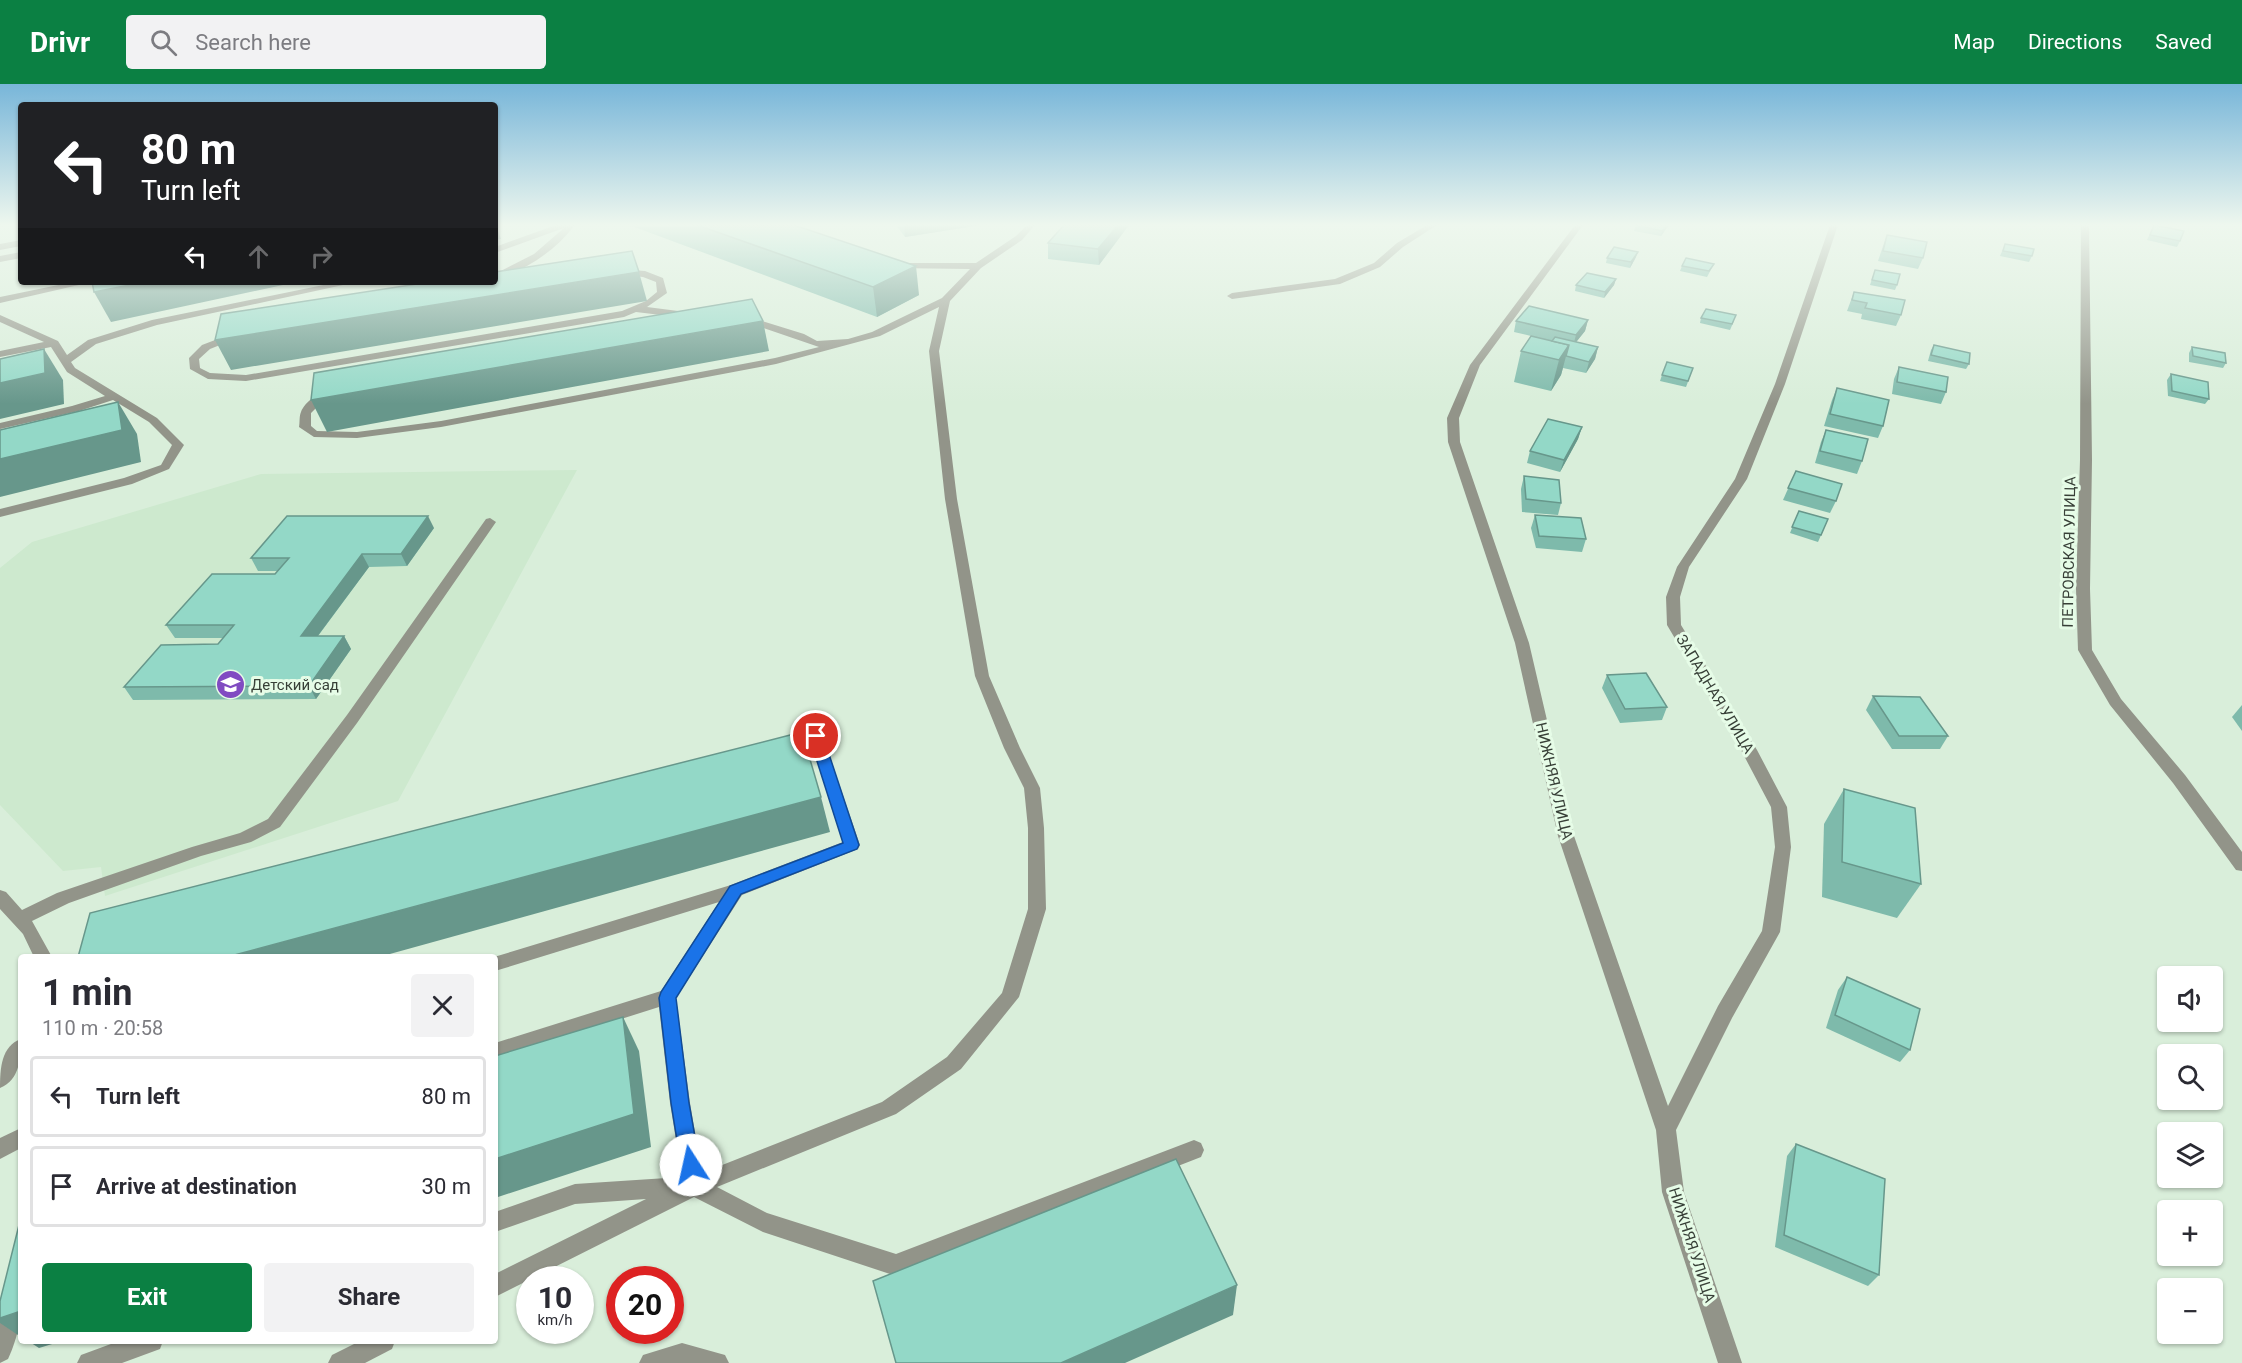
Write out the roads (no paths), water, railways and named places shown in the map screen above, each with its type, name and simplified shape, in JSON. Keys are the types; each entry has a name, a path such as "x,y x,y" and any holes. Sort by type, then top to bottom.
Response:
{"street":[{"path":"0,300 72,285"},
{"path":"66,368 92,342 155,322 337,285"},
{"path":"243,333 206,347 194,358 195,369 208,376 246,378 624,314 649,303 662,293 661,285"},
{"path":"341,388 321,397 306,412 305,427 314,434 357,435 441,424 776,361 876,334 945,300 960,285"},
{"path":"1233,296 1317,285"},
{"name":"НИЖНЯЯ УЛИЦА","path":"1535,285 1475,365 1453,418 1454,442 1522,643 1566,836 1666,1130 1672,1192 1731,1363"},
{"name":"ЗАПАДНАЯ УЛИЦА","path":"1666,1130 1725,1012 1772,932 1783,847 1779,807 1749,750 1674,625 1673,597 1683,567 1741,479 1780,384 1814,285"},
{"name":"ПЕТРОВСКАЯ УЛИЦА","path":"2085,285 2086,460 2083,589 2085,650 2115,702 2179,779 2242,865"},
{"path":"498,1284 694,1186 889,1108 954,1063 1010,997 1037,909 1036,828 1032,788 1012,748 982,676 951,499 934,351 945,300"},
{"path":"635,309 693,322"},
{"path":"0,318 54,343 66,368 153,420 178,445 165,467 128,481 0,513"},
{"path":"731,318 752,319 815,344 849,342"},
{"path":"0,354 54,343"},
{"path":"0,426 75,409 115,396"},
{"path":"134,423 153,420"},
{"path":"20,919 63,898 198,851 245,838 274,823 352,719 490,522"},
{"path":"498,963 736,890 852,845 816,736 770,748"},
{"path":"694,1186 680,1103 667,998 736,890"},
{"path":"0,897 29,928 42,954"},
{"path":"498,1050 667,998"},
{"path":"0,1079 18,1052"},
{"path":"0,1149 18,1139"},
{"path":"498,1221 575,1194 694,1186 763,1222 896,1265 1194,1150"},
{"path":"0,1351 16,1287"},
{"path":"89,1363 143,1344"},
{"path":"340,1363 378,1344"},
{"path":"651,1363 682,1355 717,1363"}],"place":[{"name":"Детский сад","path":"230,685"}]}
